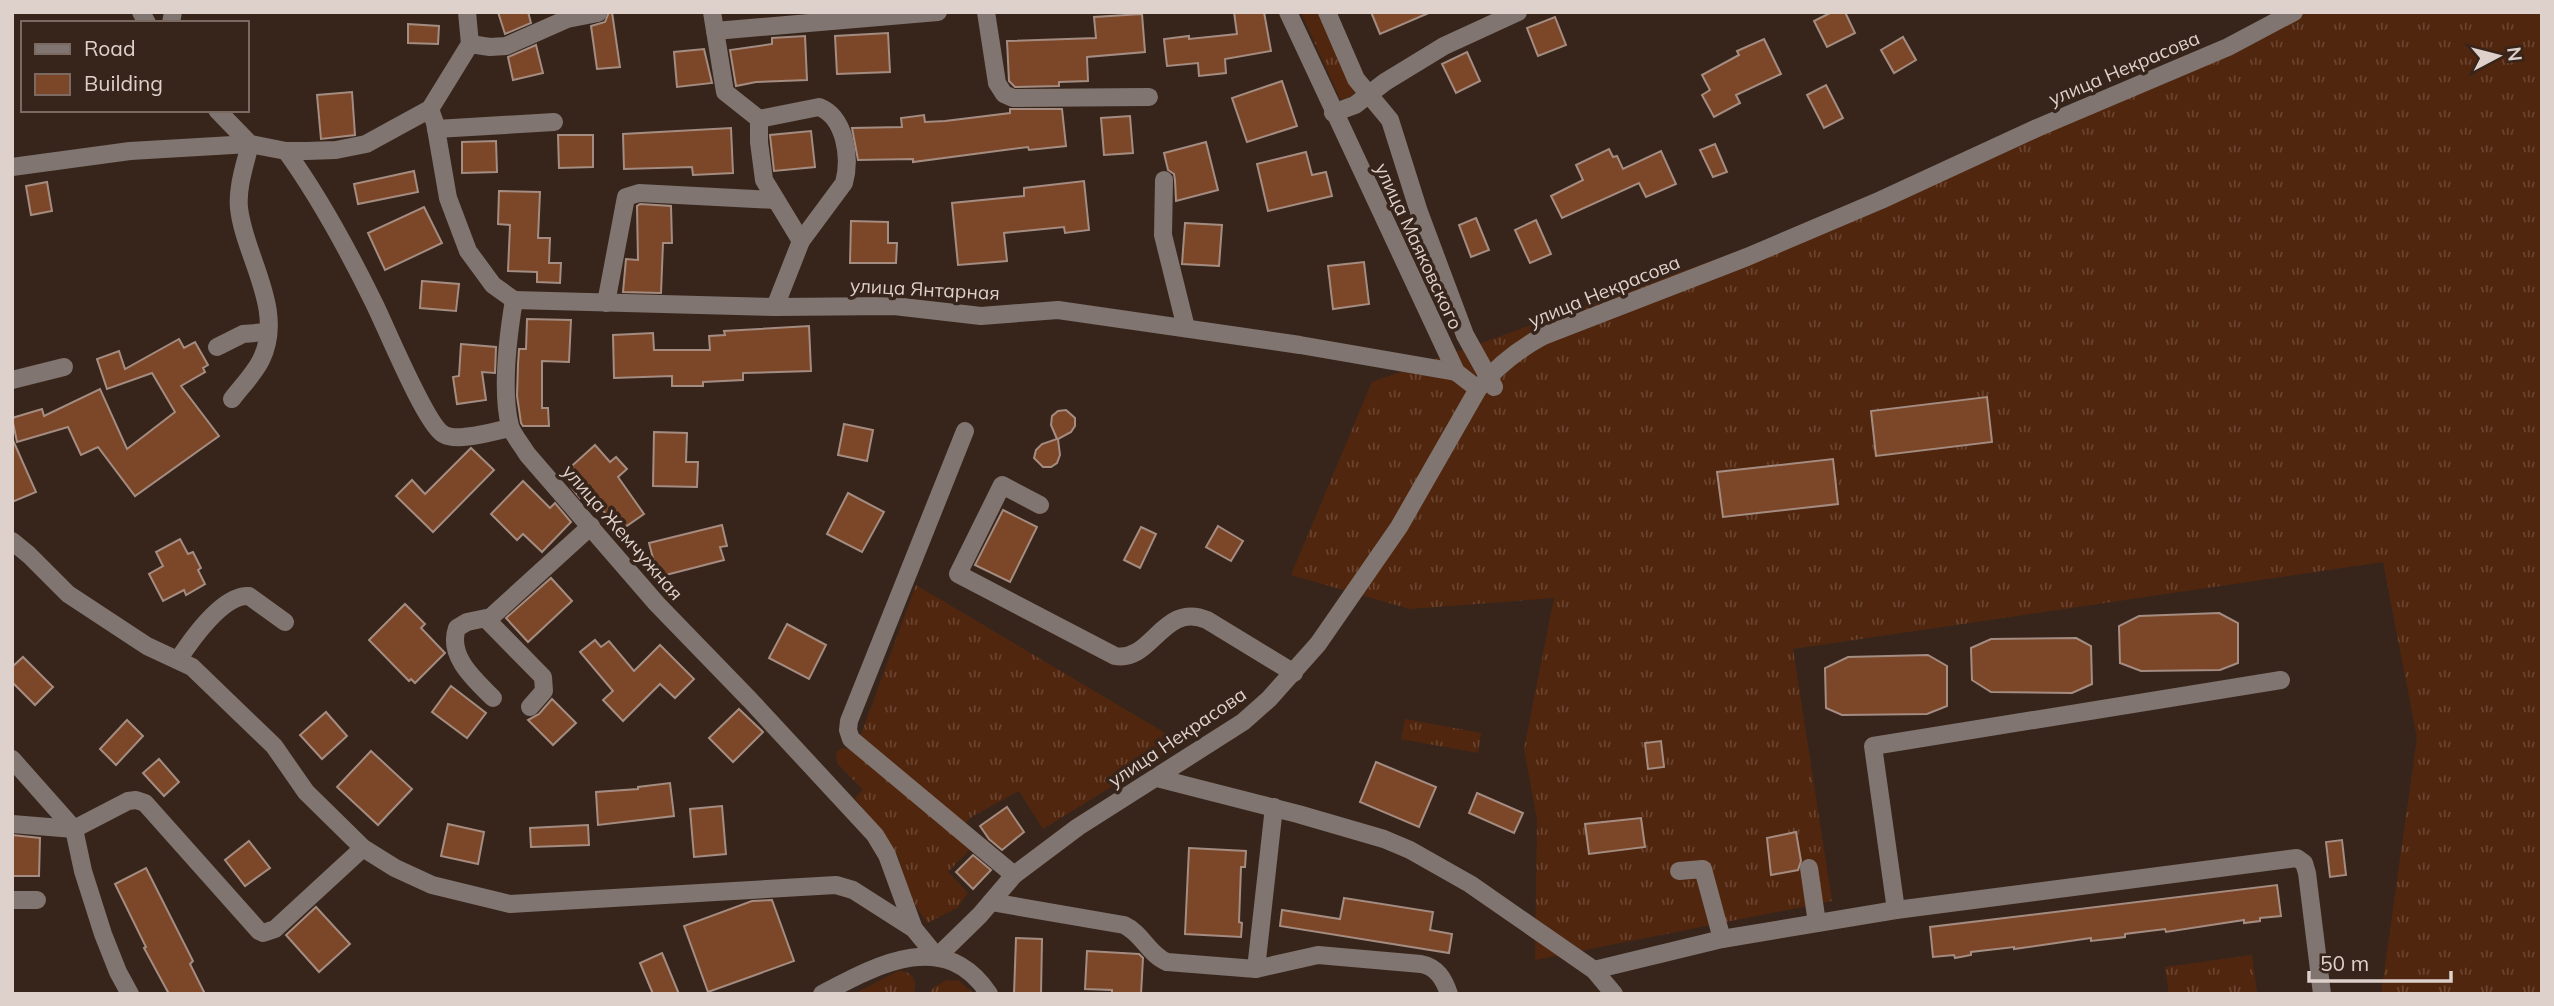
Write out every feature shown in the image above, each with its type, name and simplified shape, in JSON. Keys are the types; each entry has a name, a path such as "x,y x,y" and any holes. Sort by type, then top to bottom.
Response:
{"street":[{"path":"12,167 130,151 250,144 286,151 336,150 366,145 430,109 470,44 467,12"},
{"path":"712,12 723,90 759,119 764,180 801,242"},
{"path":"715,31 938,12"},
{"path":"986,12 997,83 1006,96 1149,97"},
{"name":"улица Маяковского","path":"1288,12 1456,372 1487,385"},
{"path":"1327,12 1354,75 1390,120 1419,212 1465,335 1487,385"},
{"path":"1333,113 1355,105 1444,46 1518,12"},
{"name":"улица Некрасова","path":"937,957 1014,875 1078,827 1243,722 1294,673 1318,644 1399,527 1487,385 1512,354 1543,336 1832,221 2026,133 2228,47 2294,12"},
{"path":"470,44 506,46 567,19 598,13"},
{"path":"759,119 819,107 832,114 840,125 845,156 844,183 801,242 775,307"},
{"path":"430,109 448,198 468,251 493,285 514,300"},
{"path":"219,112 250,144"},
{"path":"436,129 554,122"},
{"path":"232,399 260,361 266,346 267,332 264,288 240,210 240,192 250,144"},
{"path":"286,151 312,187 373,301 420,401 437,429 446,436 461,438 510,428"},
{"path":"1164,180 1163,235 1186,328"},
{"path":"606,303 626,197 629,195 639,193 775,201"},
{"name":"улица Янтарная","path":"514,300 775,307 904,306 981,316 1058,310 1456,372"},
{"name":"улица Жемчужная","path":"514,300 508,340 507,397 510,428 527,454 657,604 875,835 887,855 914,929"},
{"path":"217,347 243,334 267,332"},
{"path":"12,380 64,367"},
{"path":"965,432 849,721 849,735 1014,875"},
{"path":"1040,505 1002,485 958,574 1115,656 1125,657 1136,653 1167,625 1181,617 1193,615 1207,620 1294,673"},
{"path":"492,698 464,668 455,641 460,625 475,620 487,620 591,526"},
{"path":"12,541 68,594 147,646 192,667 274,746 306,792 363,848 432,886 510,904 829,884 853,890 914,929 937,957"},
{"path":"178,660 193,637 232,598 249,596 285,622"},
{"path":"487,620 543,677 544,691 530,707"},
{"path":"1896,909 1873,746 2223,695 2281,680"},
{"path":"12,759 74,829 83,871 103,934 130,994"},
{"path":"1157,778 1274,807 1384,839 1420,855 1500,903 1594,970 1614,994"},
{"path":"12,824 74,829 128,801 145,803 263,933 275,929 363,848"},
{"path":"1256,970 1274,807"},
{"path":"1594,970 1722,939 1896,909 2297,858 2303,862 2307,873 2322,994"},
{"path":"1809,868 1817,923"},
{"path":"1679,871 1703,869 1722,939"},
{"path":"12,900 37,900"},
{"path":"991,902 1124,925 1134,931 1160,959 1167,962 1256,970 1318,955 1421,964 1431,967 1440,975 1448,994"},
{"path":"822,994 893,960 912,957 937,957 973,973 989,994"},
{"path":"1594,970 1595,994"}],"green space":[{"path":"1301,12 1321,12 1357,91 1347,99 1340,99"},
{"path":"2282,12 2542,12 2542,994 2381,994 2417,738 2383,562 1793,649 1832,901 1535,960 1537,820 1524,749 1554,598 1410,609 1291,575 1372,382 1881,200"},
{"path":"916,585 1182,743 1043,829 1019,791 973,816 964,824 860,737"},
{"path":"1405,719 1481,733 1478,753 1401,739"},
{"path":"842,748 849,749 970,849 948,872 968,893 957,908 927,923 910,897 898,856 855,798 863,790 837,763 836,752"},
{"path":"2252,955 2257,993 2169,994 2165,967"},
{"path":"898,971 907,973 915,981 913,994 854,994"},
{"path":"947,980 959,981 974,994 929,994 934,987"}],"building":[{"path":"498,12 528,12 531,23 505,34"},
{"path":"609,12 612,12 620,67 597,69 591,26 605,22"},
{"path":"1234,12 1264,12 1271,51 1225,59 1226,73 1199,76 1198,63 1167,66 1164,39 1237,34"},
{"path":"1371,12 1431,12 1380,34"},
{"path":"1832,12 1845,12 1855,33 1827,47 1814,21"},
{"path":"1142,14 1145,52 1087,57 1088,81 1059,82 1059,86 1015,87 1009,81 1007,41 1096,38 1094,17"},
{"path":"1555,17 1566,45 1538,56 1527,28"},
{"path":"408,24 439,26 438,44 408,43"},
{"path":"888,33 890,72 837,74 835,36"},
{"path":"805,36 807,80 756,82 736,86 730,50 772,44 772,38"},
{"path":"1903,37 1916,60 1894,73 1881,50"},
{"path":"1764,39 1781,74 1736,95 1740,103 1714,117 1702,95 1710,90 1702,75 1739,55 1737,51"},
{"path":"536,45 543,73 513,80 508,57"},
{"path":"704,49 712,83 677,87 674,52"},
{"path":"1467,52 1480,81 1456,93 1442,64"},
{"path":"1282,81 1297,126 1247,142 1232,98"},
{"path":"1826,85 1843,118 1824,128 1807,95"},
{"path":"352,92 355,135 321,139 317,95"},
{"path":"1010,109 1062,109 1066,146 1029,150 1028,147 913,162 913,159 858,160 852,128 902,127 901,118 924,115 925,122 945,121 1010,113"},
{"path":"1130,116 1133,153 1104,155 1101,118"},
{"path":"731,128 733,173 693,175 692,167 624,169 623,134"},
{"path":"811,131 815,167 774,171 770,135"},
{"path":"558,135 593,135 593,167 559,168"},
{"path":"496,141 497,172 462,173 462,142"},
{"path":"1206,142 1218,190 1176,201 1174,174 1168,170 1164,153"},
{"path":"1715,144 1727,172 1713,177 1700,150"},
{"path":"1609,149 1613,157 1617,156 1623,169 1661,151 1676,184 1646,197 1639,183 1562,218 1551,196 1583,180 1576,165"},
{"path":"1306,152 1312,175 1326,172 1332,196 1268,211 1257,164"},
{"path":"414,171 418,192 358,204 354,184"},
{"path":"1084,181 1089,230 1065,233 1064,227 1004,233 1007,261 958,265 952,203 1024,196 1024,188"},
{"path":"47,182 52,211 31,215 26,186"},
{"path":"499,191 540,192 538,238 550,238 549,263 561,263 560,283 537,282 537,272 508,271 510,225 498,224"},
{"path":"637,206 671,206 672,243 663,243 661,293 623,292 626,259 638,260"},
{"path":"424,207 442,243 385,270 368,233"},
{"path":"1476,218 1489,250 1471,257 1459,225"},
{"path":"1536,220 1551,254 1530,263 1515,230"},
{"path":"851,221 888,222 888,243 897,243 896,263 850,263"},
{"path":"1185,223 1222,225 1219,266 1182,264"},
{"path":"1364,262 1369,304 1333,309 1328,266"},
{"path":"422,281 459,284 456,311 420,308"},
{"path":"527,319 571,320 569,362 542,361 542,408 548,408 549,426 523,426 521,423 517,396 518,364 519,349 526,349"},
{"path":"809,326 811,371 743,373 743,380 703,382 703,386 672,386 672,376 614,378 613,335 653,333 654,350 710,350 709,336 725,335 724,331"},
{"path":"179,339 184,348 195,342 208,365 203,368 205,372 181,386 219,436 135,496 98,447 81,455 68,427 17,442 12,418 42,409 44,416 100,389 127,449 175,412 152,373 107,389 97,359 119,351 125,369"},
{"path":"461,344 496,347 495,373 482,372 486,400 457,404 453,377 459,376"},
{"path":"1987,397 1992,442 1876,456 1871,411"},
{"path":"1066,410 1075,418 1075,426 1071,432 1058,439 1060,455 1057,463 1051,467 1043,467 1034,458 1036,450 1042,444 1057,439 1051,425 1052,416 1058,411"},
{"path":"844,424 873,430 867,461 838,455"},
{"path":"654,432 687,433 686,462 698,462 697,487 653,486"},
{"path":"12,438 36,492 12,502"},
{"path":"595,445 610,462 616,457 627,469 618,477 644,514 618,532 589,490 580,498 571,487 574,484 564,473"},
{"path":"471,448 494,470 433,532 396,496 412,480 425,494"},
{"path":"1833,459 1838,504 1723,517 1717,472"},
{"path":"523,481 550,508 555,503 571,522 542,552 523,534 517,540 491,514"},
{"path":"848,493 884,512 862,552 827,534"},
{"path":"1003,510 1037,527 1010,582 975,565"},
{"path":"722,525 727,546 720,547 724,560 658,577 649,543"},
{"path":"1218,526 1243,541 1231,561 1206,547"},
{"path":"1141,527 1156,534 1140,568 1124,560"},
{"path":"180,539 188,554 193,552 205,584 186,595 184,590 163,601 149,574 163,566 156,552"},
{"path":"551,578 572,601 528,642 506,618"},
{"path":"405,604 425,624 421,628 445,653 415,683 411,679 409,681 369,640"},
{"path":"2219,613 2238,623 2238,663 2220,670 2141,671 2120,663 2119,626 2139,616"},
{"path":"787,624 826,645 809,679 769,658"},
{"path":"2076,638 2091,646 2092,684 2072,693 1991,692 1972,680 1971,648 1991,639"},
{"path":"595,640 601,647 609,641 634,671 660,645 694,679 675,698 660,684 623,721 603,700 613,691 580,652"},
{"path":"1928,655 1947,666 1947,706 1927,714 1842,715 1826,708 1825,668 1848,657"},
{"path":"23,657 53,687 35,705 12,682 12,667"},
{"path":"451,686 486,713 467,738 432,712"},
{"path":"552,699 576,723 553,745 528,720 539,714"},
{"path":"739,709 763,732 733,762 709,738"},
{"path":"326,712 347,736 322,759 300,735"},
{"path":"127,720 143,736 116,765 100,749"},
{"path":"1661,741 1664,767 1648,769 1645,743"},
{"path":"371,751 412,789 378,825 337,787"},
{"path":"159,759 179,782 164,796 143,773"},
{"path":"1376,762 1436,787 1419,827 1360,802"},
{"path":"670,783 674,816 598,825 596,792"},
{"path":"1477,793 1523,813 1514,833 1469,813"},
{"path":"722,806 726,854 694,857 690,809"},
{"path":"1007,807 1024,832 1002,850 989,839 980,826"},
{"path":"1641,818 1645,847 1589,854 1585,824"},
{"path":"448,824 484,832 478,864 441,856"},
{"path":"588,825 589,845 531,847 530,828"},
{"path":"1796,832 1801,861 1798,870 1771,875 1767,838"},
{"path":"12,835 40,838 39,876 12,876"},
{"path":"2342,840 2346,875 2330,877 2326,842"},
{"path":"249,841 270,868 245,886 225,860"},
{"path":"1189,848 1246,851 1245,867 1241,867 1241,937 1185,934"},
{"path":"973,855 991,870 973,889 956,872"},
{"path":"146,868 193,961 190,964 205,994 169,994 144,948 146,947 115,884"},
{"path":"2277,885 2281,916 2260,918 2260,921 2244,923 2244,920 2166,932 2165,929 2125,934 2125,937 2091,941 2091,938 1971,952 1971,955 1955,958 1954,955 1933,957 1930,927"},
{"path":"1344,898 1433,912 1430,930 1452,934 1449,953 1280,926 1282,910 1340,919"},
{"path":"772,900 794,961 708,992 684,926 752,901"},
{"path":"316,907 350,944 319,972 286,935"},
{"path":"1016,938 1042,939 1041,994 1014,994"},
{"path":"1087,951 1139,954 1143,958 1141,994 1112,994 1112,990 1085,989"},
{"path":"662,953 679,994 653,994 640,963"}]}
